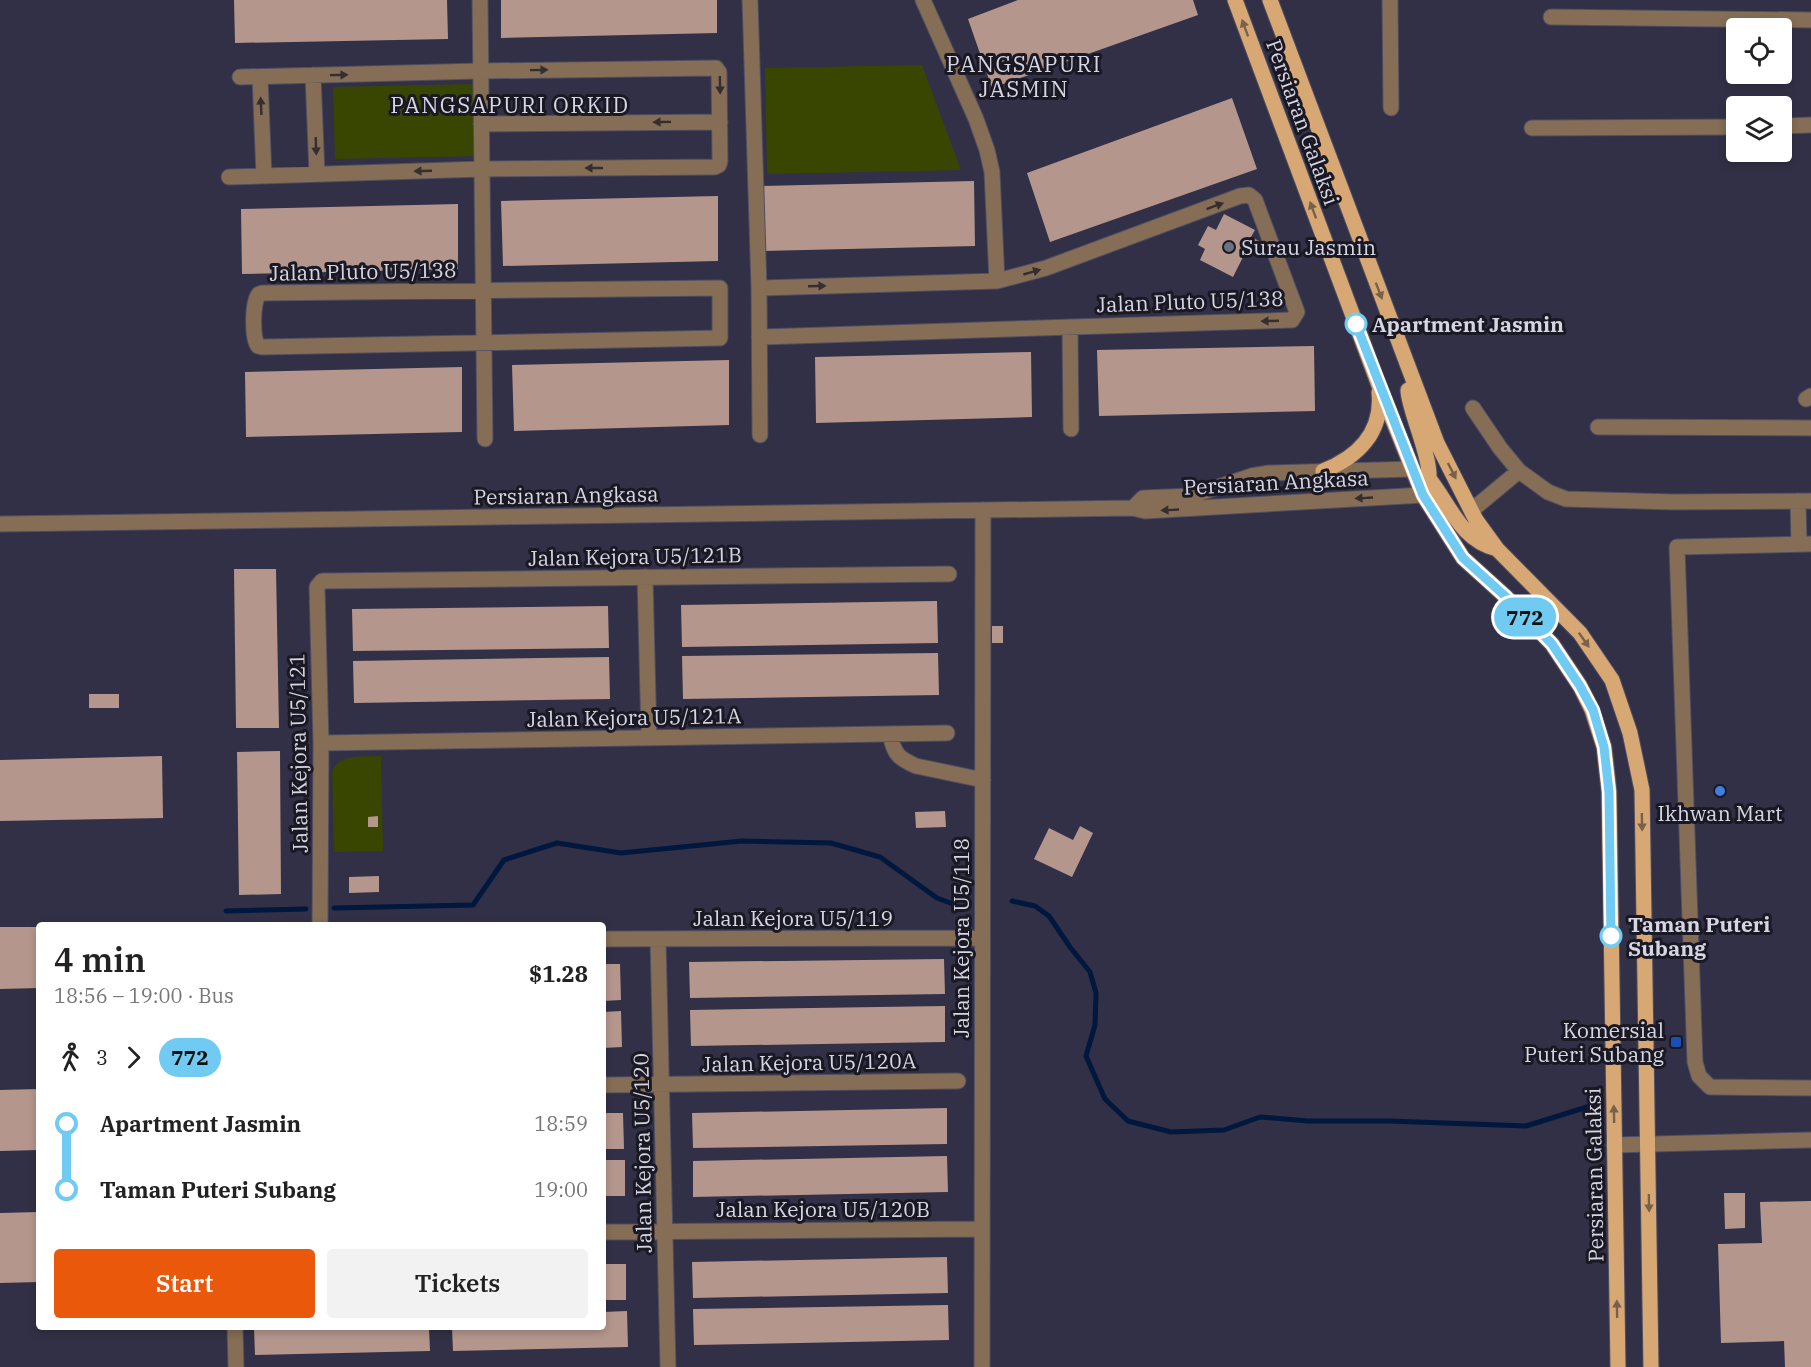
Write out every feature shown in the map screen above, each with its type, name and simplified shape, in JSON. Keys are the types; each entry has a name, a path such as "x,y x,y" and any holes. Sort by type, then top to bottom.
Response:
{"main road":[{"name":"Persiaran Galaksi","path":"1235,0 1378,383 1423,495 1463,558 1505,596 1552,644 1593,710 1601,738 1609,792 1618,1367"},
{"name":"Persiaran Galaksi","path":"1269,0 1437,443 1472,510 1497,549 1580,633 1612,680 1630,733 1642,790 1651,1367"},
{"path":"1412,378 1408,387 1408,395 1427,457 1427,490 1423,495"},
{"path":"1323,471 1341,464 1356,453 1368,438 1376,421 1380,402 1378,383"},
{"path":"1413,469 1428,477 1466,533 1483,546 1497,549"}],"street":[{"path":"480,0 485,439"},
{"path":"750,0 759,288 760,435"},
{"path":"922,0 976,119 987,150 992,172 997,281"},
{"path":"1390,0 1391,108"},
{"path":"1551,17 1811,20"},
{"path":"230,177 482,169 715,167 720,161 719,72 716,68 240,77"},
{"path":"313,75 317,174"},
{"path":"260,77 264,176"},
{"path":"481,124 720,122"},
{"path":"1792,126 1811,125"},
{"path":"1532,128 1726,127"},
{"name":"Jalan Pluto U5/138","path":"759,288 997,281 1046,268 1240,196 1249,195 1255,200 1297,312 1292,320 759,337"},
{"name":"Jalan Pluto U5/138","path":"720,288 720,338 484,342 262,347 258,346 254,340 255,301 262,293 720,288"},
{"path":"1070,327 1071,429"},
{"path":"1473,408 1510,462 1548,492 1566,499 1674,502 1805,501 1805,544 1677,547 1695,1062 1699,1076 1710,1087 1811,1088"},
{"path":"1598,427 1811,428"},
{"name":"Persiaran Angkasa","path":"1133,508 1143,498 1191,496 1251,476 1269,473 1413,469"},
{"path":"1472,510 1520,471"},
{"name":"Persiaran Angkasa","path":"0,524 1133,508 1145,511 1423,495"},
{"name":"Jalan Kejora U5/118","path":"982,1367 983,510"},
{"name":"Jalan Kejora U5/121B","path":"322,581 949,574"},
{"path":"645,577 649,738"},
{"name":"Jalan Kejora U5/121","path":"320,922 321,743 317,587 322,581"},
{"name":"Jalan Kejora U5/121A","path":"321,743 947,733"},
{"path":"890,734 893,750 907,762 916,766 983,780"},
{"name":"Jalan Kejora U5/119","path":"606,939 982,938"},
{"name":"Jalan Kejora U5/120","path":"658,939 668,1367"},
{"name":"Jalan Kejora U5/120A","path":"606,1085 958,1081"},
{"path":"1614,1145 1811,1140"},
{"name":"Jalan Kejora U5/120B","path":"606,1232 982,1229"},
{"path":"235,1330 236,1367"}],"green space":[{"path":"922,65 961,170 767,174 765,68"},
{"path":"475,84 476,156 335,159 333,87"},
{"path":"360,756 381,756 383,851 334,852 332,771 341,761 347,759"}],"building":[{"path":"234,0 447,0 448,39 235,43"},
{"path":"501,0 717,0 717,33 501,38"},
{"path":"1018,0 1193,0 1198,15 992,88 968,19"},
{"path":"1232,98 1257,169 1050,242 1027,173"},
{"path":"974,181 975,246 759,251 757,186"},
{"path":"718,196 718,261 503,266 501,201"},
{"path":"458,204 458,269 242,274 241,209"},
{"name":"Surau Jasmin","path":"1224,214 1255,230 1251,237 1259,241 1251,256 1245,253 1233,277 1200,260 1205,249 1198,245 1208,226 1216,230"},
{"path":"1314,346 1315,411 1099,416 1097,350"},
{"path":"1031,352 1032,417 816,423 815,357"},
{"path":"729,360 729,425 514,431 512,365"},
{"path":"462,367 462,432 246,437 245,372"},
{"path":"234,569 276,569 279,728 236,728"},
{"path":"937,601 938,643 682,647 681,605"},
{"path":"608,606 609,648 353,651 352,609"},
{"path":"992,626 1003,626 1003,643 992,643"},
{"path":"938,653 939,695 683,699 682,656"},
{"path":"609,657 610,699 354,703 353,661"},
{"path":"89,694 119,694 119,708 89,708"},
{"path":"280,751 281,894 239,895 237,752"},
{"path":"162,756 163,818 0,821 0,760"},
{"path":"945,811 946,827 916,828 915,812"},
{"path":"378,816 378,827 368,827 368,817"},
{"path":"1080,826 1093,833 1072,877 1034,859 1049,828 1073,840"},
{"path":"379,876 379,892 349,893 349,877"},
{"path":"0,927 36,927 36,988 0,989"},
{"path":"944,959 945,994 690,998 689,962"},
{"path":"606,964 620,964 621,1000 606,1001"},
{"path":"945,1006 945,1042 691,1046 690,1010"},
{"path":"621,1011 622,1047 606,1048 606,1012"},
{"path":"36,1089 36,1150 0,1151 0,1090"},
{"path":"947,1108 947,1144 693,1148 692,1113"},
{"path":"606,1113 623,1113 624,1149 606,1149"},
{"path":"947,1156 948,1192 693,1197 693,1161"},
{"path":"606,1160 625,1160 625,1196 606,1196"},
{"path":"1724,1193 1745,1193 1745,1228 1725,1229"},
{"path":"1811,1201 1811,1367 1785,1367 1784,1341 1721,1343 1718,1244 1762,1243 1760,1202"},
{"path":"36,1212 36,1282 0,1283 0,1213"},
{"path":"947,1257 948,1293 693,1298 692,1262"},
{"path":"606,1264 626,1264 626,1300 606,1300"},
{"path":"948,1305 949,1340 694,1345 693,1309"},
{"path":"627,1311 628,1347 453,1351 452,1330 606,1330 606,1312"},
{"path":"254,1330 429,1330 430,1351 255,1355"}],"waterway":[{"path":"334,908 473,905 504,860 557,843 621,853 742,841 831,843 880,857 937,898 953,904"},
{"path":"1012,901 1035,906 1049,916 1090,972 1096,993 1095,1025 1086,1056 1105,1099 1128,1121 1171,1132 1224,1130 1260,1117 1308,1121 1389,1121 1526,1126 1587,1107"},
{"path":"226,911 306,909"}],"bus line":[{"name":"772","path":"1356,324 1423,495 1463,558 1505,596 1552,644 1593,710 1604,747 1609,792 1611,936"}],"place":[{"name":"Surau Jasmin","path":"1229,247"},
{"name":"Apartment Jasmin","path":"1356,324"},
{"name":"Ikhwan Mart","path":"1720,791"},
{"name":"Taman Puteri Subang","path":"1611,936"},
{"name":"Komersial Puteri Subang","path":"1676,1042"}],"district":[{"name":"PANGSAPURI JASMIN","path":"1024,76"},
{"name":"PANGSAPURI ORKID","path":"510,104"}]}
